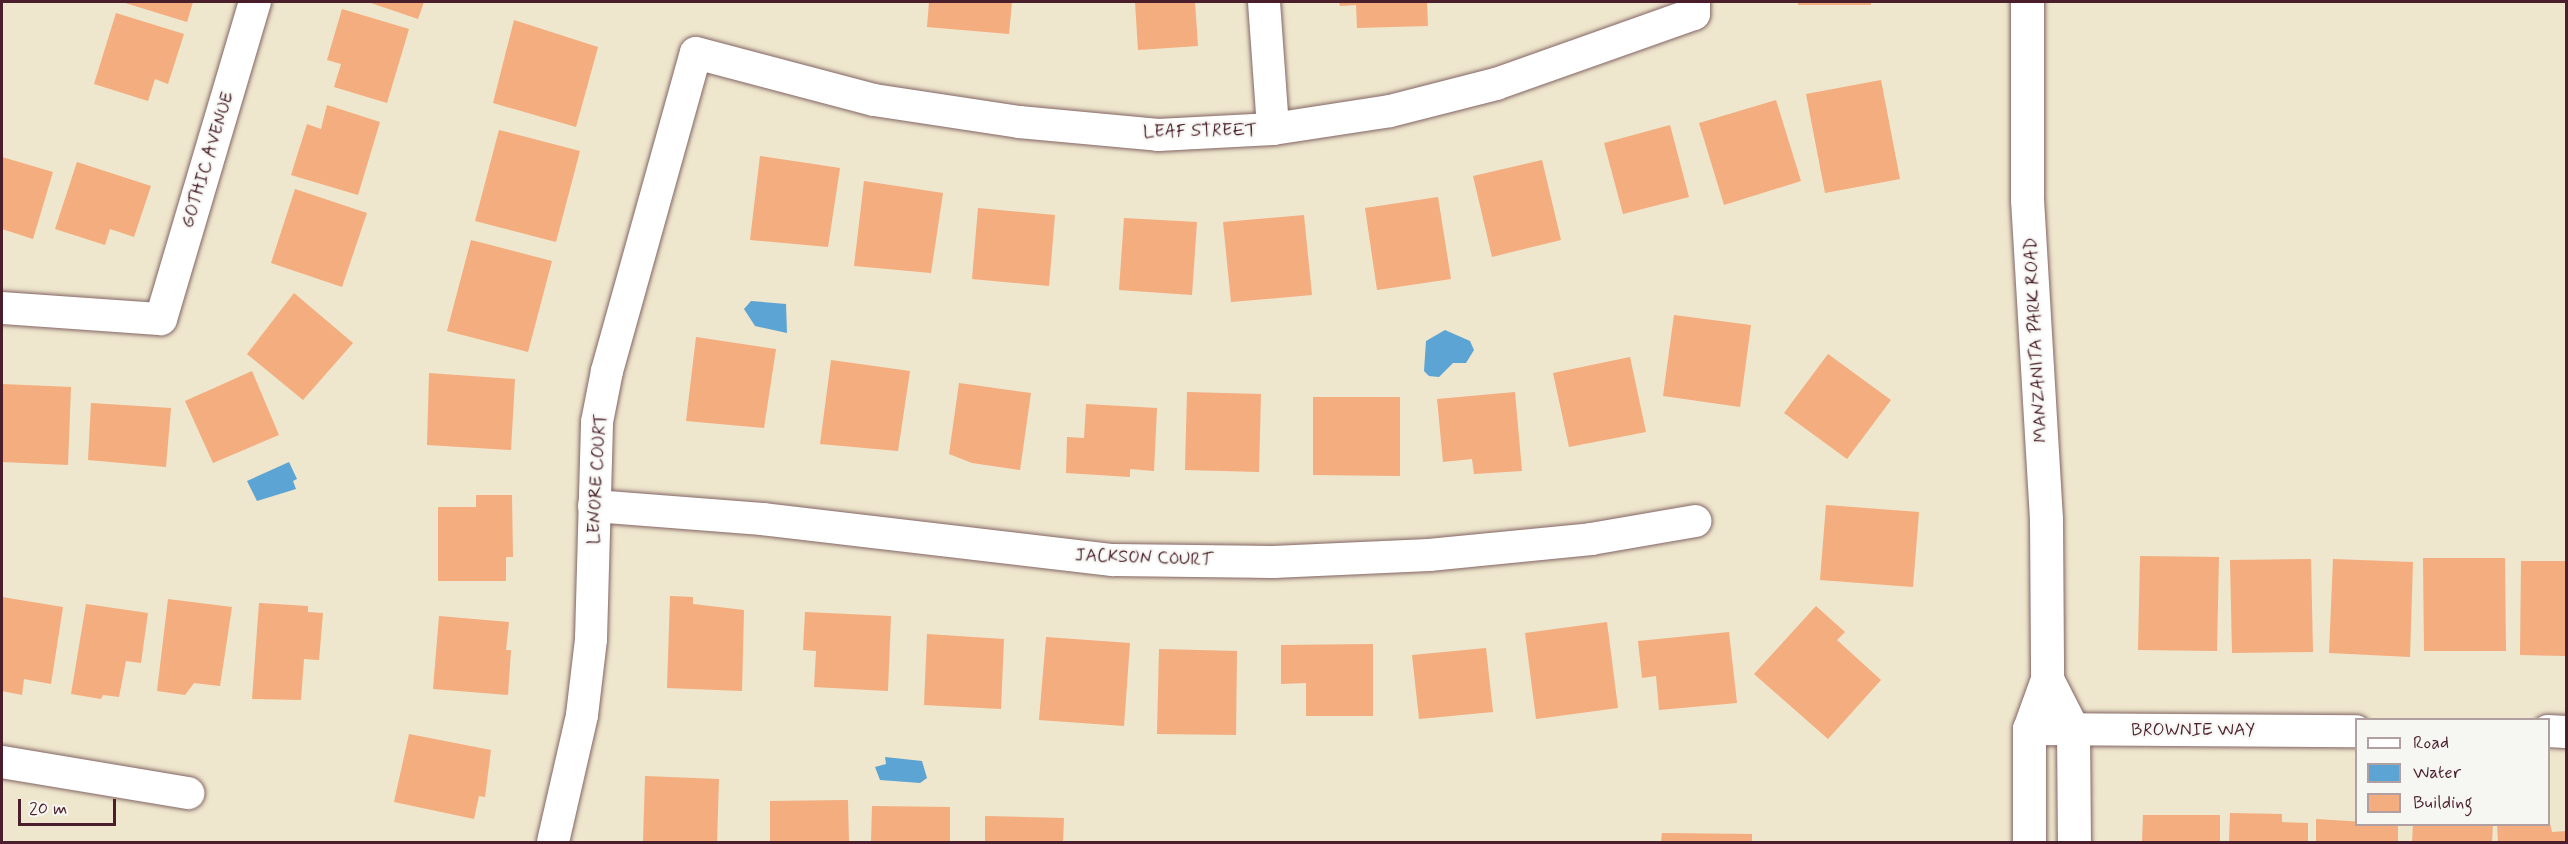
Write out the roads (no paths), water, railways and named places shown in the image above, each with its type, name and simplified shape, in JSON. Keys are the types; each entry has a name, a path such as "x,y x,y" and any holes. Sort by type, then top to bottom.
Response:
{"street":[{"name":"GOTHIC AVENUE","path":"2,308 160,319 255,2"},
{"path":"1264,2 1273,129"},
{"name":"MANZANITA PARK ROAD","path":"2027,2 2027,199 2046,519 2047,679 2029,729 2029,843"},
{"name":"LEAF STREET","path":"696,53 874,100 1019,122 1158,135 1273,129 1390,111 1496,84 1694,8"},
{"name":"LENORE COURT","path":"553,843 582,715 591,639 597,422 607,371 696,53"},
{"name":"JACKSON COURT","path":"594,506 762,519 1113,560 1273,562 1429,555 1591,540 1695,521"},
{"name":"MANZANITA PARK ROAD","path":"2047,679 2073,730 2074,843"},
{"name":"BROWNIE WAY","path":"2029,729 2355,731"},
{"path":"2550,732 2566,732"},
{"path":"2,762 188,793"}],"water":[{"path":"751,301 786,304 787,333 755,326 744,309"},
{"path":"1445,330 1470,341 1474,350 1466,363 1453,363 1439,377 1429,376 1424,371 1426,341"},
{"path":"289,462 297,479 293,481 296,489 257,501 247,481"},
{"path":"885,757 922,761 927,778 920,783 880,780 875,767 886,764"}]}
